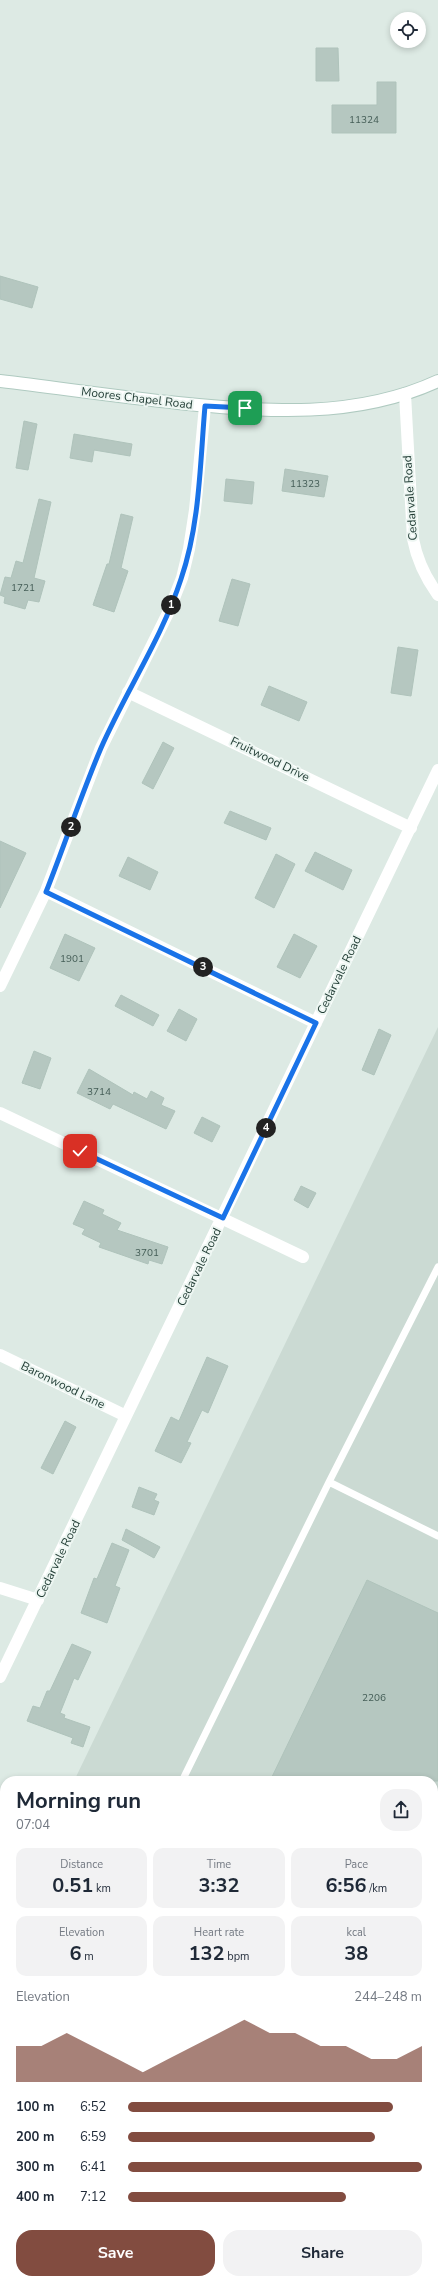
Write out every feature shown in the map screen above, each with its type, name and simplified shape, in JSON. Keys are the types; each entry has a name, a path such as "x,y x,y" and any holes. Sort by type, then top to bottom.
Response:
{"street":[{"name":"Moores Chapel Road","path":"0,381 205,406 285,411 345,408 404,394 438,381"},
{"name":"Cedarvale Road","path":"404,394 412,539 416,556 427,579 438,595"},
{"path":"0,986 46,892 101,748 169,611 182,578 189,549 195,510 205,406"},
{"name":"Fruitwood Drive","path":"128,692 411,828"},
{"name":"Cedarvale Road","path":"0,1677 223,1218 438,770"},
{"path":"46,892 316,1023"},
{"path":"0,1113 303,1257"},
{"name":"Baronwood Lane","path":"0,1355 126,1416"},
{"path":"0,1588 38,1600"}],"lane":[{"path":"184,1776 329,1482 438,1267"},
{"path":"329,1482 438,1536"}],"shaded area":[{"path":"438,1027 438,1776 76,1776"}],"building":[{"path":"316,48 338,48 339,81 316,81"},
{"path":"377,82 396,82 396,133 332,133 332,105 377,105"},
{"path":"0,276 38,287 32,308 0,299"},
{"path":"24,421 37,424 28,470 16,468"},
{"path":"74,434 132,444 130,456 94,450 92,462 70,458"},
{"path":"285,469 328,476 324,497 282,491"},
{"path":"226,479 254,482 252,504 224,501"},
{"path":"39,499 51,502 34,578 45,581 39,602 28,600 25,609 4,603 5,597 0,595 5,577 11,578 16,561 23,563"},
{"path":"121,514 133,517 121,568 128,571 114,612 93,605 107,564 109,564"},
{"path":"232,579 250,584 238,626 219,621"},
{"path":"398,647 418,650 411,696 391,693"},
{"path":"269,686 307,702 299,721 261,705"},
{"path":"163,742 174,748 153,789 142,783"},
{"path":"230,811 271,828 266,840 224,823"},
{"path":"0,841 26,853 0,908"},
{"path":"315,852 352,870 343,890 305,871"},
{"path":"276,854 295,864 274,908 255,898"},
{"path":"128,857 158,872 150,890 119,876"},
{"path":"65,934 95,948 79,981 50,968"},
{"path":"294,934 317,946 300,978 277,967"},
{"path":"121,995 159,1015 153,1026 115,1006"},
{"path":"179,1009 197,1019 186,1041 167,1031"},
{"path":"379,1029 391,1035 374,1075 362,1070"},
{"path":"34,1051 51,1058 40,1089 22,1083"},
{"path":"89,1069 133,1095 134,1092 147,1099 151,1091 164,1098 161,1105 175,1111 166,1129 113,1104 110,1109 77,1093"},
{"path":"202,1117 220,1126 212,1142 194,1133"},
{"path":"301,1186 316,1193 308,1208 294,1200"},
{"path":"84,1201 104,1210 102,1214 121,1223 117,1230 168,1247 162,1264 149,1260 148,1264 99,1247 101,1243 82,1234 85,1229 73,1224"},
{"path":"207,1357 228,1366 208,1413 202,1410 187,1442 191,1443 181,1463 155,1451 171,1417 179,1421"},
{"path":"65,1421 76,1427 53,1474 41,1468"},
{"path":"139,1487 157,1494 154,1500 159,1502 154,1515 132,1507"},
{"path":"126,1529 160,1547 154,1558 122,1540"},
{"path":"112,1543 129,1550 115,1586 120,1588 107,1623 81,1613 94,1578 97,1579"},
{"path":"367,1580 438,1613 438,1776 272,1776"},
{"path":"72,1644 91,1652 78,1680 74,1678 60,1713 65,1715 64,1718 90,1727 83,1747 71,1743 73,1738 27,1721 33,1706 40,1708 47,1691 50,1691"}],"route":[{"path":"80,1151 223,1218 316,1023 262,995 46,892 101,748 169,611 182,578 189,549 195,510 205,406 245,408"}]}
